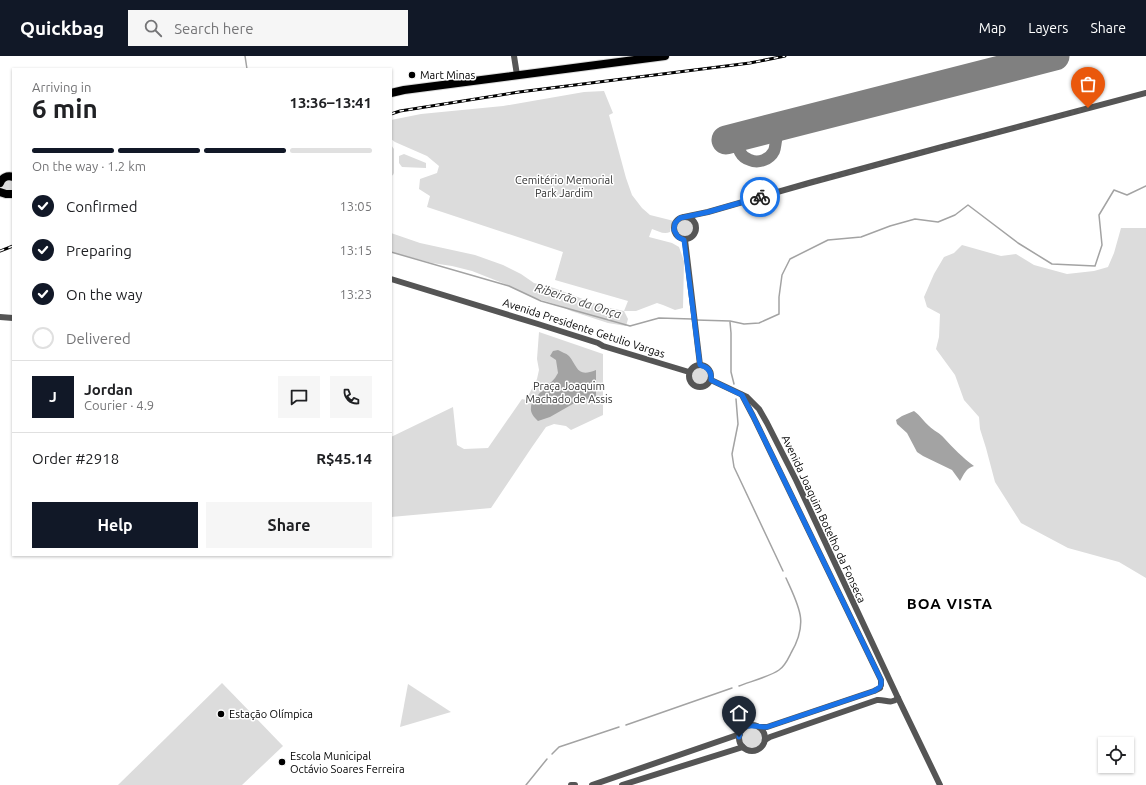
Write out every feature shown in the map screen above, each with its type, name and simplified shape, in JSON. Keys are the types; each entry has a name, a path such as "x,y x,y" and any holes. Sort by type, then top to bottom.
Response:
{"main road":[{"path":"392,93 665,56"}],"street":[{"path":"514,56 517,75"},
{"path":"684,217 691,218 696,224 697,228 693,237 684,240 678,237 674,230 677,220 684,217 708,212 808,183 1146,93"},
{"path":"696,224 708,212"},
{"path":"684,240 700,365"},
{"name":"Avenida Presidente Getulio Vargas","path":"392,279 689,372"},
{"path":"0,317 12,318"},
{"path":"700,365 710,370 711,380 706,386 700,388 691,384 689,380 689,372 694,367 700,365"},
{"name":"Avenida Joaquim Botelho da Fonseca","path":"711,380 747,397 759,409 768,423 898,698"},
{"path":"742,395 757,423 881,680 880,695 882,700"},
{"path":"890,681 885,682 874,691 767,727 760,727 756,725 748,726 744,728 740,734 740,741 743,747 749,750 757,750 762,746 765,740 770,737 877,700 892,702 898,698 940,785"},
{"path":"760,727 764,733 765,740"},
{"path":"592,785 740,734"},
{"path":"622,785 743,747"}],"green space":[{"name":"Cemitério Memorial Park Jardim","path":"604,91 613,113 609,115 632,195 642,208 650,215 674,221 670,232 663,233 652,229 649,237 672,243 679,247 684,261 683,308 675,310 657,303 636,311 624,311 628,301 555,280 563,252 427,207 430,196 419,189 420,179 437,173 439,166 427,156 392,140 392,120 421,114 503,106 584,92"},
{"path":"392,146 394,149 392,176"},
{"path":"404,154 426,163 426,168 402,167 399,163 399,156"},
{"path":"4,181 12,181 12,189 4,189"},
{"path":"685,218 692,221 695,228 692,235 685,238 678,235 675,228 678,221"},
{"path":"1121,228 1146,228 1146,578 1119,562 1068,548 1021,523 995,482 980,429 979,417 964,400 955,375 936,349 939,337 940,314 927,307 924,297 934,274 944,257 954,253 962,245 1001,256 1016,254 1034,265 1067,274 1094,271 1108,267 1114,253"},
{"path":"392,233 420,243 475,255 503,265 521,274 534,283 554,288 601,306 624,311 628,319 626,326 608,323 571,311 561,306 535,298 472,271 432,263 392,252"},
{"name":"Praça Joaquim Machado de Assis","path":"539,332 603,354 603,415 571,430 566,426 554,424 546,427 491,508 392,517 392,437 453,407 457,445 464,449 488,448 522,399 526,400 537,379 539,370 537,359"},
{"path":"700,366 707,369 710,376 707,383 700,386 693,383 690,376 693,369"},
{"name":"Estação Olímpica","path":"222,683 283,746 242,785 118,785"},
{"path":"408,684 451,712 400,727"},
{"path":"752,728 759,731 762,738 759,745 752,748 745,745 742,738 745,731"}],"shaded area":[{"path":"558,350 569,356 581,372 585,373 596,370 596,397 578,401 550,417 538,421 532,413 532,404 537,396 558,373 556,360 550,356 553,351"},
{"path":"914,411 931,428 942,436 958,453 974,466 967,470 960,481 952,470 917,452 907,433 897,424 896,420"}],"waterway":[{"name":"Ribeirão da Onça","path":"245,56 247,68"},
{"name":"Ribeirão da Onça","path":"696,320 730,321 744,324 759,323 779,314 779,297 782,275 790,259 828,240 861,237 890,226 915,219 938,222 955,215 968,205 1018,243 1052,264 1095,266 1102,245 1099,215 1114,190 1127,195 1146,186"},
{"name":"Ribeirão da Onça","path":"392,252 509,286 541,301 630,326 659,318 692,319"},
{"path":"730,322 731,372 734,384"},
{"path":"736,399 738,424 732,454 734,467 783,571"},
{"path":"739,686 765,677 779,670 786,662 796,642 800,632 800,615 795,598 786,578"},
{"path":"626,725 732,688"},
{"path":"552,754 559,747 619,727"},
{"path":"526,785 547,759"}],"taxiway":[{"path":"736,138 737,145 743,157 753,161 764,160 772,154 775,149 776,139 779,133 789,124"}],"runway":[{"path":"726,140 1055,56"}],"railway":[{"path":"392,114 400,111 519,92 750,63 785,56"},
{"path":"0,251 12,246"}],"way so far":[{"path":"760,197 1088,108"}],"place":[{"name":"Mart Minas","path":"412,75"},
{"name":"Estação Olímpica","path":"221,714"},
{"name":"Escola Municipal Octávio Soares Ferreira","path":"282,762"}],"district":[{"name":"BOA VISTA","path":"950,604"}],"route":[{"path":"739,737 742,730 748,726 756,725 760,727 767,727 874,691 880,688 881,685 881,680 742,395 711,380 710,370 700,365 684,240 675,234 675,223 680,218 708,212 760,197"}]}
